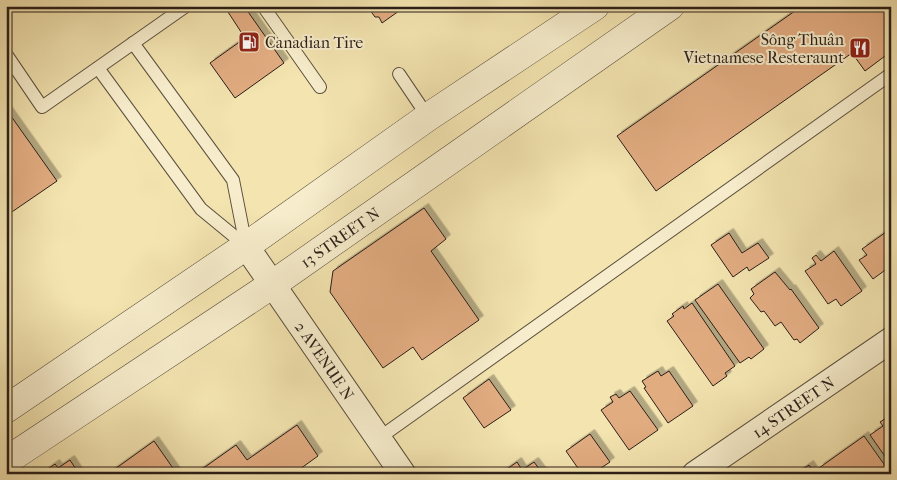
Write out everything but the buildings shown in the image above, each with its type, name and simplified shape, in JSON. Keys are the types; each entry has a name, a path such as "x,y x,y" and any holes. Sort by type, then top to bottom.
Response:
{"street":[{"name":"13 STREET N","path":"6,461 273,284 670,6"},
{"path":"6,409 246,246 428,118 593,7 618,43"},
{"name":"2 AVENUE N","path":"246,246 403,474"},
{"name":"14 STREET N","path":"695,474 891,340"}],"lane":[{"path":"6,54 42,107 186,6"},
{"path":"262,6 320,87"},
{"path":"134,43 233,180 246,246"},
{"path":"98,68 201,209 246,246"},
{"path":"400,74 428,118"},
{"path":"379,438 891,74"}],"place":[{"name":"Canadian Tire","path":"249,42"},
{"name":"Sông Thuân Vietnamese Resteraunt","path":"860,48"}]}
